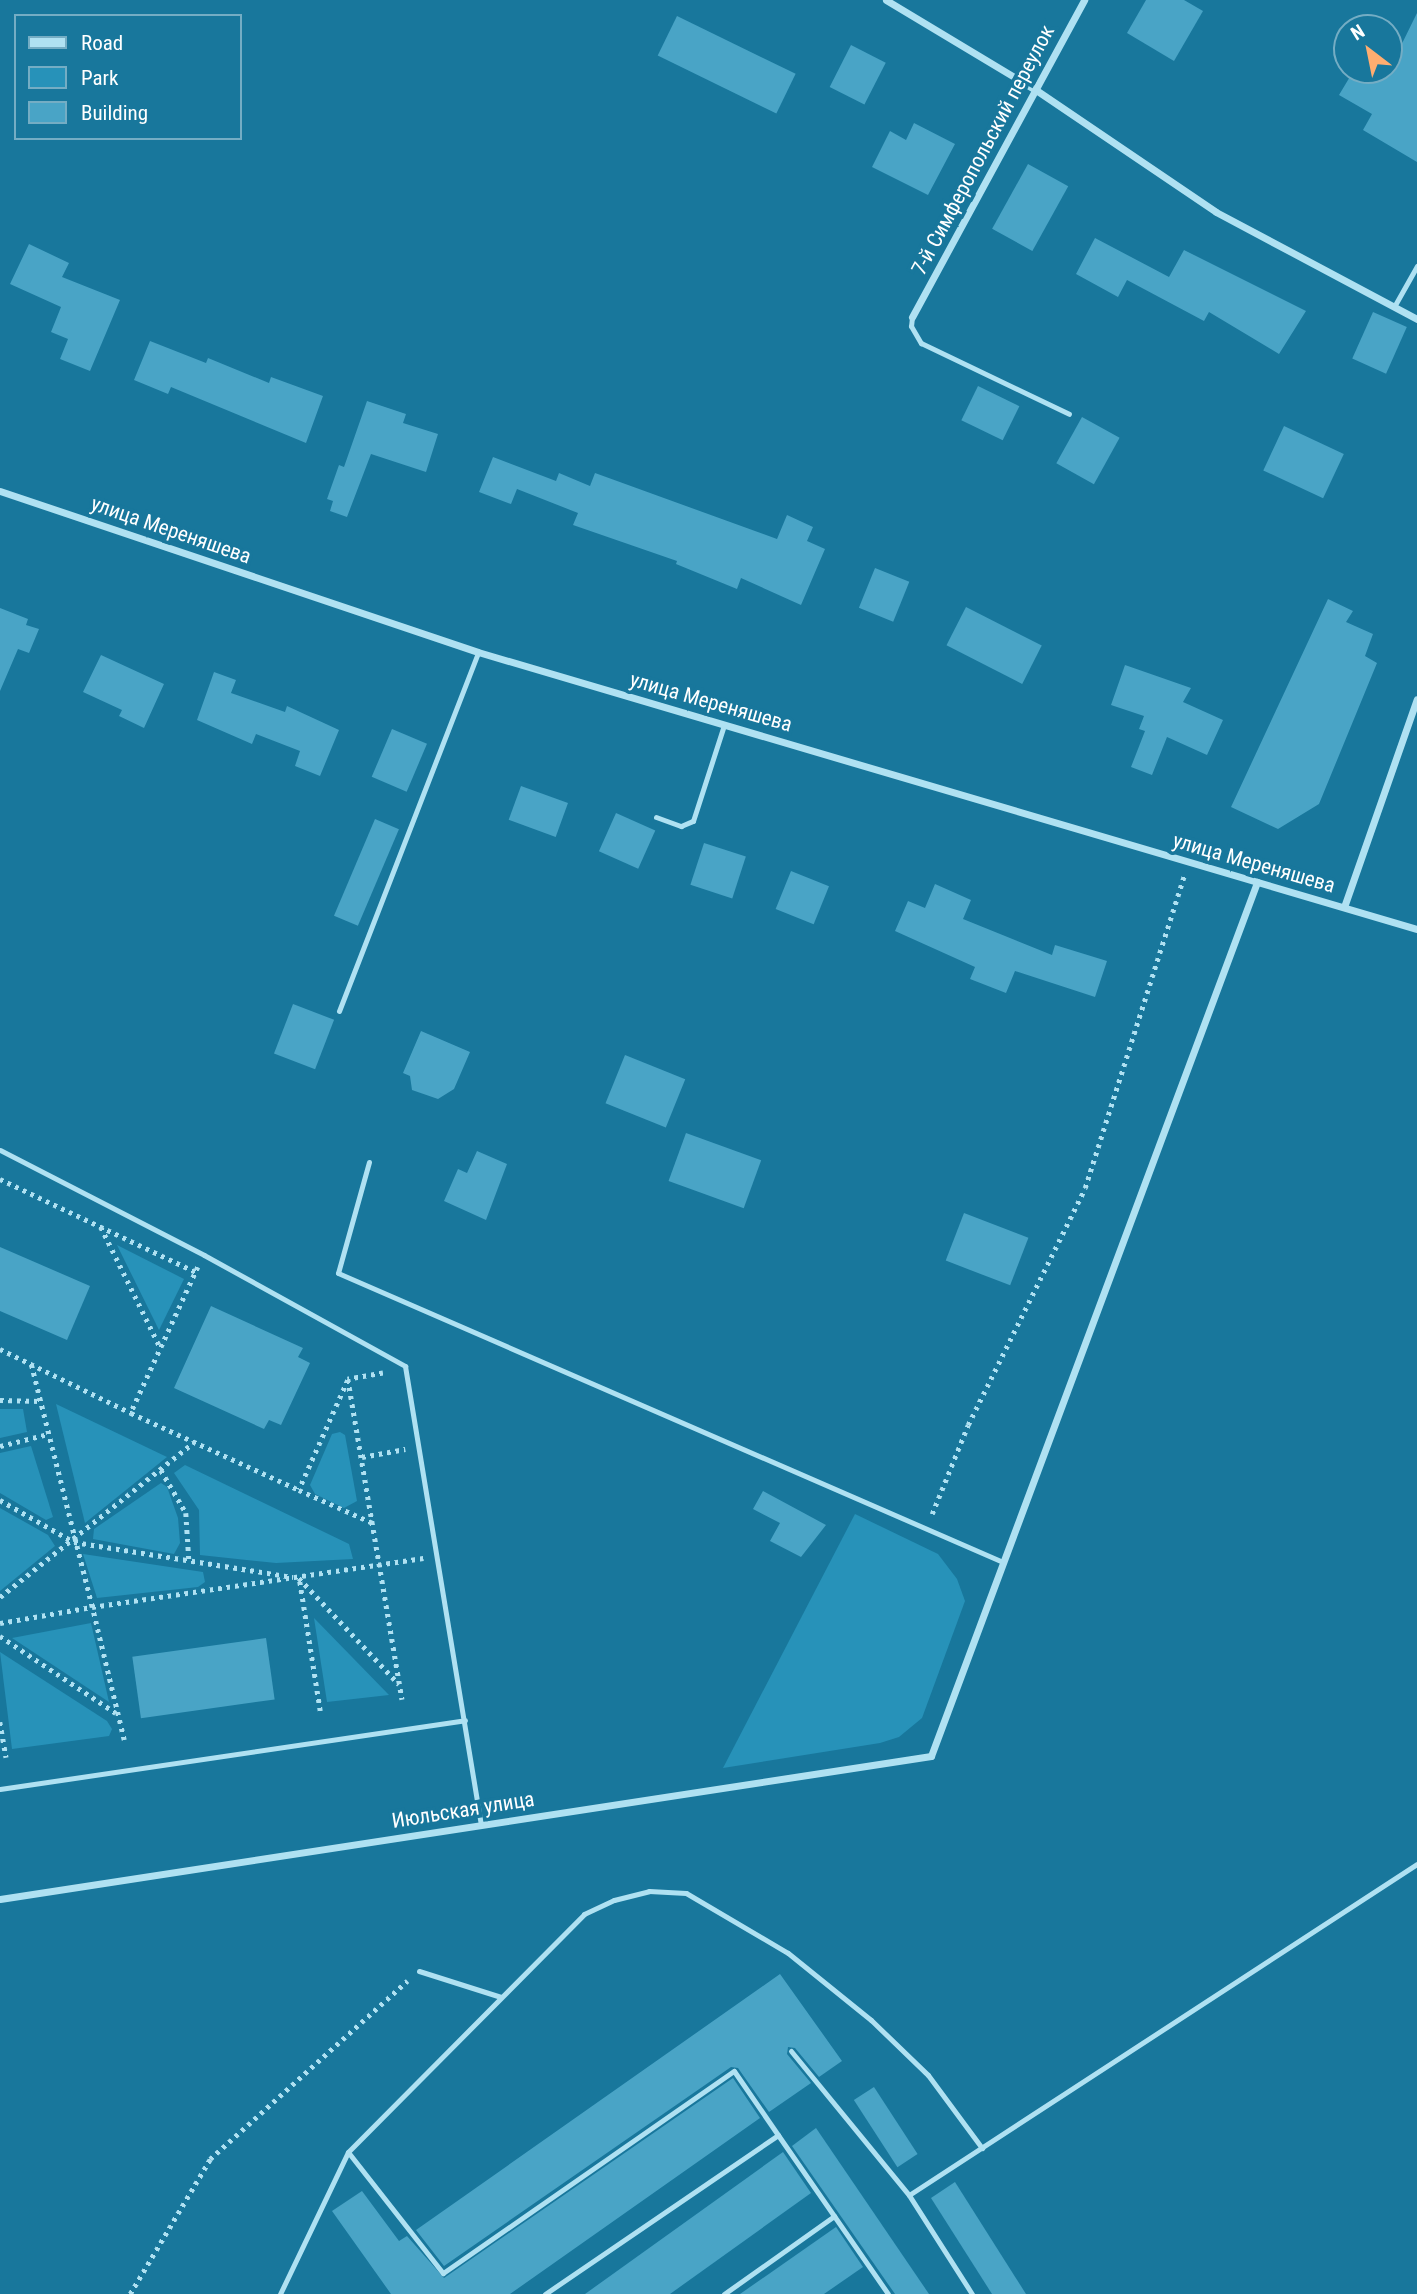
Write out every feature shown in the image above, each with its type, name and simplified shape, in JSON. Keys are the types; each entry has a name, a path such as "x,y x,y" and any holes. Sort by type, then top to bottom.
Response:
{"street":[{"path":"886,0 1036,90 1216,212 1417,318"},
{"name":"7-й Симферопольский переулок","path":"912,317 1084,0"},
{"name":"улица Мереняшева","path":"0,491 478,652 1417,929"},
{"path":"1344,907 1417,699"},
{"path":"1003,1562 1257,882"},
{"name":"Июльская улица","path":"0,1899 931,1756 1003,1562"}],"lane":[{"path":"1395,305 1417,266"},
{"path":"912,317 911,326 921,343 1069,414"},
{"path":"339,1011 478,652"},
{"path":"656,817 681,826 693,821 724,724"},
{"path":"0,1150 400,1359 407,1369 422,1446 481,1825"},
{"path":"369,1162 338,1273 1003,1562"},
{"path":"0,1789 465,1720"},
{"path":"909,2195 1417,1864"},
{"path":"280,2294 348,2152 584,1914 614,1900 649,1891 686,1893 788,1953 871,2020 928,2075 982,2148"},
{"path":"419,1971 501,1997"},
{"path":"791,2050 909,2195 972,2294"},
{"path":"348,2152 443,2273 734,2071 885,2293"},
{"path":"545,2294 778,2135"},
{"path":"724,2294 834,2216"}],"path":[{"path":"925,1529 968,1425 1085,1188 1188,862"},
{"path":"0,1179 196,1272"},
{"path":"101,1227 161,1348"},
{"path":"131,1413 204,1255"},
{"path":"0,1349 131,1413 373,1523"},
{"path":"32,1365 124,1740"},
{"path":"348,1379 407,1369"},
{"path":"348,1379 402,1699"},
{"path":"299,1490 348,1379"},
{"path":"0,1400 40,1401"},
{"path":"0,1446 48,1434"},
{"path":"0,1597 74,1542 194,1442"},
{"path":"362,1457 422,1446"},
{"path":"161,1469 186,1513 189,1560"},
{"path":"0,1500 74,1542 299,1578 400,1685"},
{"path":"0,1623 439,1555"},
{"path":"299,1578 320,1711"},
{"path":"0,1636 117,1713"},
{"path":"0,1722 6,1757"},
{"path":"130,2294 209,2159 419,1971"}],"green space":[{"path":"117,1245 184,1279 159,1330"},
{"path":"56,1404 167,1457 85,1523"},
{"path":"0,1409 23,1409 27,1432 0,1438"},
{"path":"340,1432 345,1435 357,1501 344,1508 315,1494 310,1485 332,1434"},
{"path":"31,1446 53,1517 46,1520 0,1493 0,1453"},
{"path":"185,1465 349,1544 353,1559 276,1563 200,1555 199,1510 174,1473"},
{"path":"161,1483 167,1487 178,1518 180,1543 174,1554 93,1539 94,1529"},
{"path":"0,1508 48,1535 55,1546 0,1591"},
{"path":"855,1514 938,1554 957,1579 965,1601 922,1718 899,1737 880,1743 723,1768"},
{"path":"83,1554 203,1572 205,1582 198,1587 97,1598"},
{"path":"314,1618 389,1695 327,1702"},
{"path":"91,1623 109,1702 12,1638"},
{"path":"0,1652 107,1721 112,1729 109,1736 12,1749"}],"building":[{"path":"1146,0 1184,0 1203,11 1174,61 1127,33"},
{"path":"1417,13 1417,162 1363,130 1372,114 1339,95 1346,84 1403,84 1403,42"},
{"path":"677,16 796,74 776,113 658,56"},
{"path":"851,45 886,63 864,105 830,87"},
{"path":"914,123 955,144 928,195 872,167 890,131 906,140"},
{"path":"1028,164 1068,186 1032,251 992,229"},
{"path":"1095,238 1169,277 1184,250 1306,311 1279,354 1209,312 1204,321 1127,280 1118,297 1076,274"},
{"path":"29,244 69,263 62,277 120,300 90,371 60,359 68,339 51,332 61,307 10,284"},
{"path":"1373,312 1407,327 1386,374 1352,359"},
{"path":"150,341 206,363 208,358 269,383 271,377 323,396 306,443 171,387 168,394 134,380"},
{"path":"978,386 1019,406 1003,440 961,420"},
{"path":"367,401 406,414 403,423 438,434 426,472 371,454 347,517 330,511 333,501 327,499 339,465 344,467"},
{"path":"1082,417 1120,438 1094,484 1056,463"},
{"path":"1284,426 1344,454 1323,498 1263,470"},
{"path":"493,457 556,481 559,473 590,486 595,473 777,539 787,515 813,527 807,541 825,549 801,605 741,578 737,589 676,564 677,561 573,525 578,513 517,489 511,504 479,492"},
{"path":"875,568 909,582 893,622 859,608"},
{"path":"1328,599 1353,611 1346,622 1373,634 1365,656 1377,663 1319,804 1278,829 1231,807"},
{"path":"966,607 1042,646 1022,684 946,645"},
{"path":"0,608 28,619 26,625 39,629 29,653 18,649 0,691"},
{"path":"101,655 164,684 144,728 119,716 122,710 83,692"},
{"path":"1125,665 1191,688 1183,702 1223,720 1207,755 1167,737 1152,775 1131,767 1145,731 1139,729 1144,716 1111,705"},
{"path":"214,672 236,680 231,693 285,712 287,706 339,730 320,776 295,766 300,751 256,734 252,744 197,720"},
{"path":"392,729 427,744 407,792 372,777"},
{"path":"521,786 568,803 556,837 509,820"},
{"path":"616,813 655,830 638,869 599,851"},
{"path":"375,819 399,829 358,926 334,916"},
{"path":"704,843 746,857 732,898 690,885"},
{"path":"791,871 829,886 814,924 776,909"},
{"path":"935,884 971,900 963,919 1052,955 1055,945 1107,961 1095,997 1015,971 1006,993 970,979 975,967 895,931 908,901 925,908"},
{"path":"293,1004 334,1020 315,1069 274,1053"},
{"path":"421,1031 470,1052 454,1089 438,1099 412,1090 410,1076 403,1073"},
{"path":"625,1055 685,1079 666,1128 606,1103"},
{"path":"686,1133 761,1160 744,1208 669,1181"},
{"path":"477,1151 507,1164 486,1220 444,1201 458,1169 467,1173"},
{"path":"964,1213 1028,1238 1010,1285 946,1261"},
{"path":"0,1247 90,1286 67,1340 0,1311"},
{"path":"211,1306 303,1348 298,1357 310,1363 281,1425 269,1420 264,1429 174,1388"},
{"path":"763,1491 826,1525 801,1557 770,1541 780,1523 753,1509"},
{"path":"266,1638 275,1699 141,1718 132,1657"},
{"path":"780,1974 842,2061 819,2077 795,2048 788,2047 787,2054 811,2083 769,2112 738,2068 731,2067 444,2266 416,2230"},
{"path":"733,2078 760,2118 510,2294 391,2294 332,2211 362,2191 399,2241 407,2236 444,2278"},
{"path":"874,2087 918,2154 897,2167 854,2100"},
{"path":"816,2128 929,2294 895,2294 792,2146"},
{"path":"783,2152 811,2193 670,2294 585,2294"},
{"path":"955,2182 1026,2294 992,2294 931,2198"},
{"path":"836,2227 863,2267 824,2294 740,2294"}]}
